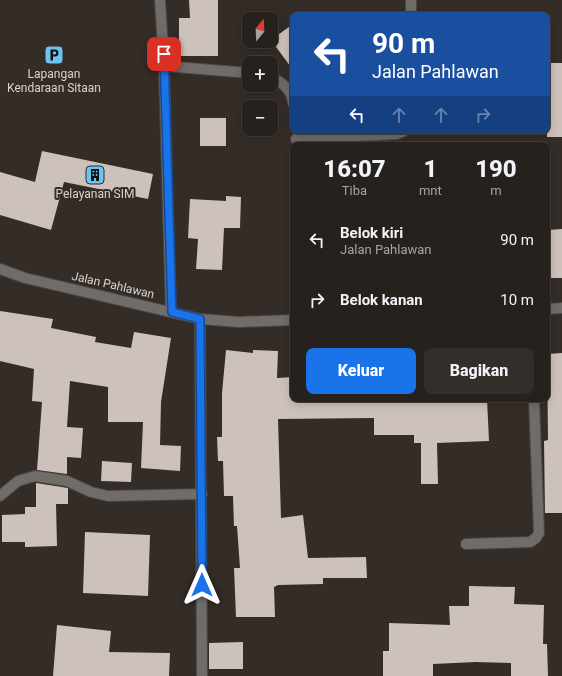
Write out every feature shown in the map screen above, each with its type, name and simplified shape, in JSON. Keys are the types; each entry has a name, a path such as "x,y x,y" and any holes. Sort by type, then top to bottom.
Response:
{"street":[{"path":"160,0 164,66 172,312"},
{"path":"411,0 411,12"},
{"path":"164,66 242,72"},
{"path":"278,81 284,84 290,92"},
{"path":"296,138 396,134"},
{"name":"Jalan Pahlawan","path":"0,269 25,278 200,319 239,322 290,320"},
{"path":"550,309 562,308"},
{"path":"200,319 202,676"},
{"path":"466,544 530,542 536,538 538,533 534,402"},
{"path":"0,496 18,481 35,476 68,481 91,492 108,496 202,494"}],"building":[{"path":"189,0 218,0 218,56 179,56 179,18 190,18"},
{"path":"290,26 290,66 277,48 278,35"},
{"path":"550,63 562,63 562,137 547,137 547,134 550,134"},
{"path":"200,118 226,118 226,146 200,146"},
{"path":"42,151 153,174 148,199 64,182 51,230 0,215 0,172 35,182"},
{"path":"226,196 241,197 240,228 224,228 222,270 196,269 198,239 188,238 190,199 226,201"},
{"path":"562,229 562,278 550,278 550,230"},
{"path":"0,311 53,319 51,328 96,337 95,342 131,348 134,332 171,338 161,402 160,445 181,446 180,471 141,468 143,422 108,422 108,387 70,381 67,427 83,428 81,458 67,457 67,474 37,470 42,402 32,401 34,369 0,361"},
{"path":"226,350 253,353 253,350 278,351 277,378 290,377 290,402 487,402 489,441 437,443 438,484 421,484 421,443 414,443 414,435 374,435 374,418 278,419 281,518 303,515 308,558 366,557 367,578 323,578 323,584 278,585 274,587 275,617 236,617 234,568 240,568 237,526 234,526 233,496 224,496 223,461 218,461 217,437 222,437 222,393"},
{"path":"562,353 562,513 545,513 544,441 548,440 548,402 550,402 550,354"},
{"path":"102,461 132,463 131,482 101,481"},
{"path":"36,483 68,488 68,504 56,504 57,546 25,547 25,542 2,542 2,515 25,514 25,507 36,507"},
{"path":"85,532 150,535 148,596 83,593"},
{"path":"469,586 515,587 514,604 544,605 543,644 547,644 548,676 511,676 511,663 476,662 433,664 433,676 383,676 383,651 389,651 389,623 450,625 449,606 469,606"},
{"path":"57,625 111,631 109,652 170,653 169,676 53,676"},
{"path":"243,642 243,669 209,669 209,643"}],"place":[{"name":"Lapangan Kendaraan Sitaan","path":"54,55"},
{"name":"Pelayanan SIM","path":"95,175"}],"route":[{"path":"164,54 172,312 200,319 202,585"}]}
